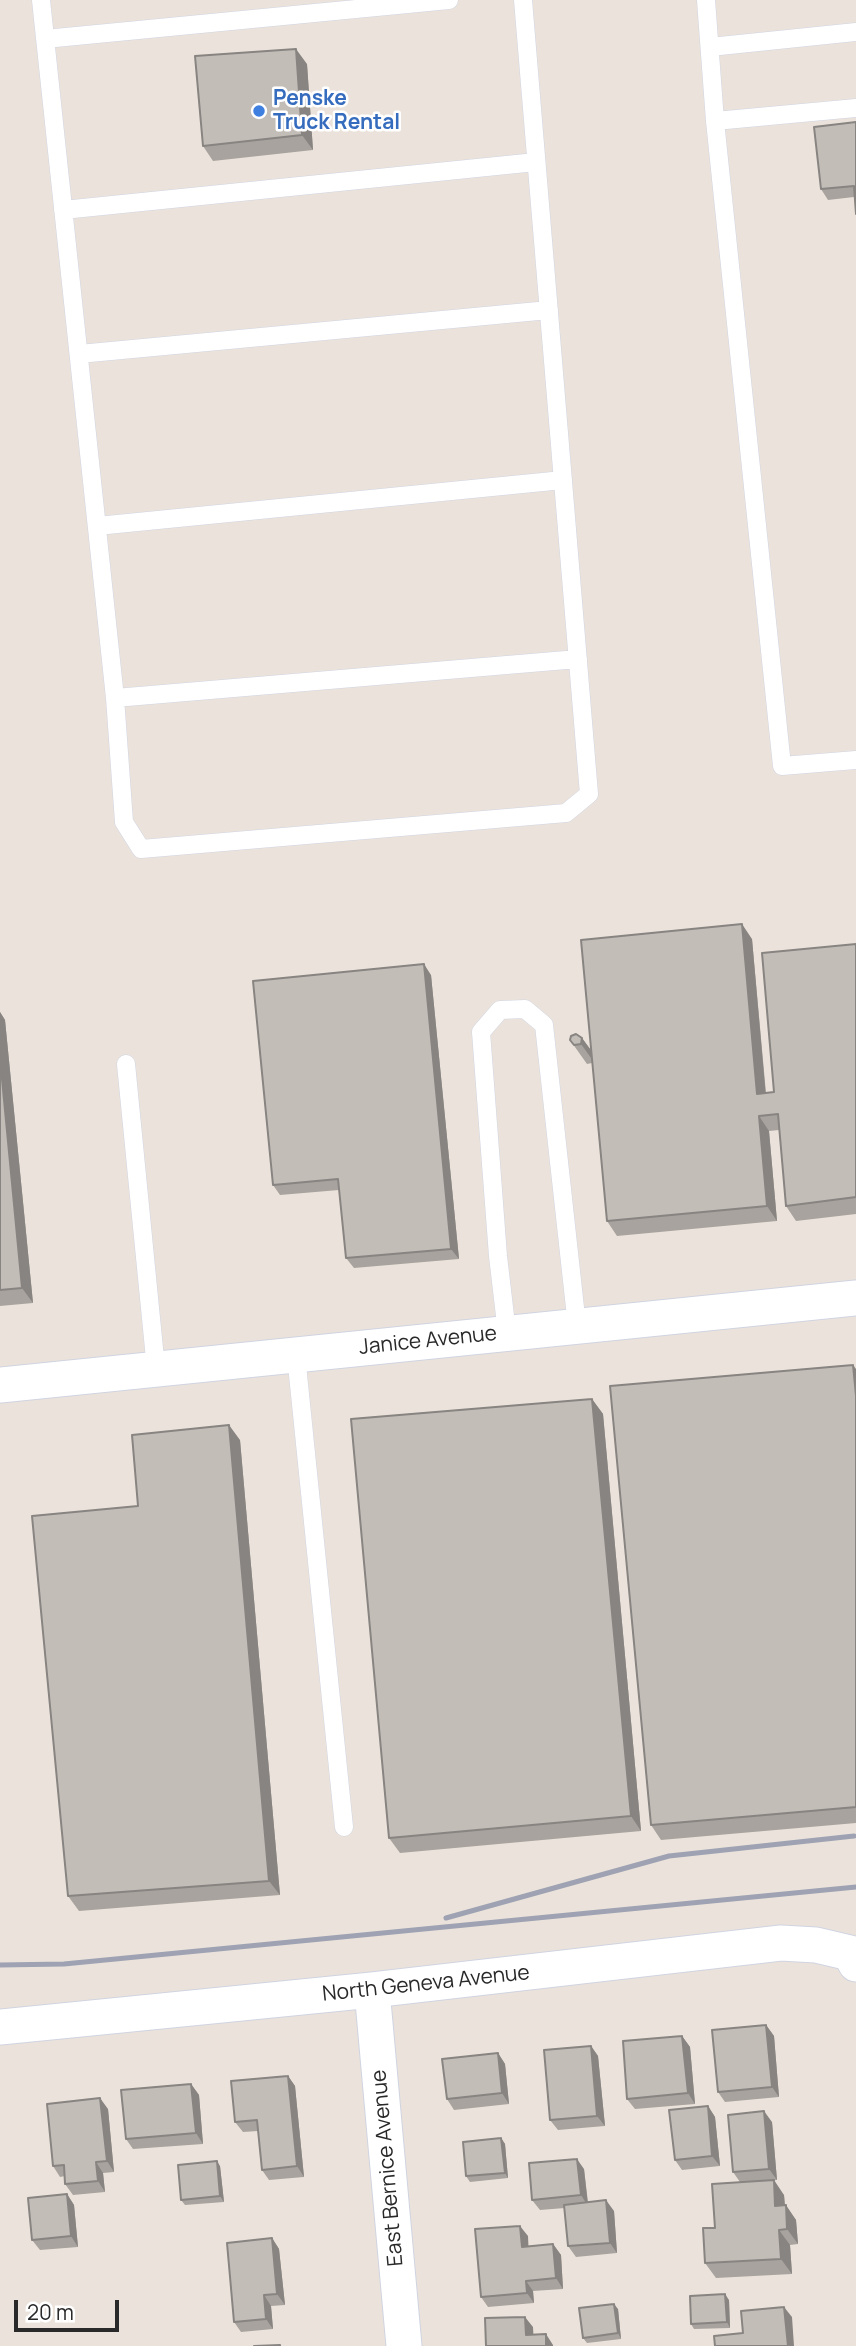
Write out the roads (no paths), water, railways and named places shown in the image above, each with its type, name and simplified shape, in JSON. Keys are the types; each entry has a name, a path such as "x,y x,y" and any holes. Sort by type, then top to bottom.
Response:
{"street":[{"name":"Janice Avenue","path":"0,1385 856,1298"},
{"name":"North Geneva Avenue","path":"0,2028 372,1990 781,1942 816,1945 853,1959"},
{"name":"East Bernice Avenue","path":"372,1990 404,2346"}],"lane":[{"path":"41,0 115,698 124,822 141,849 566,813 589,793 523,0"},
{"path":"46,39 450,0"},
{"path":"706,0 715,121 782,766 856,760"},
{"path":"710,47 856,32"},
{"path":"715,121 856,108"},
{"path":"63,210 536,162"},
{"path":"79,354 549,310"},
{"path":"97,526 563,480"},
{"path":"115,698 578,659"},
{"path":"507,1333 498,1256 481,1032 500,1010 526,1009 544,1025 578,1326"},
{"path":"126,1064 156,1369"},
{"path":"296,1355 344,1827"}],"railway":[{"path":"446,1918 669,1856 854,1836"},
{"path":"0,1965 64,1964 856,1887"}],"place":[{"name":"Penske Truck Rental","path":"259,111"}]}
